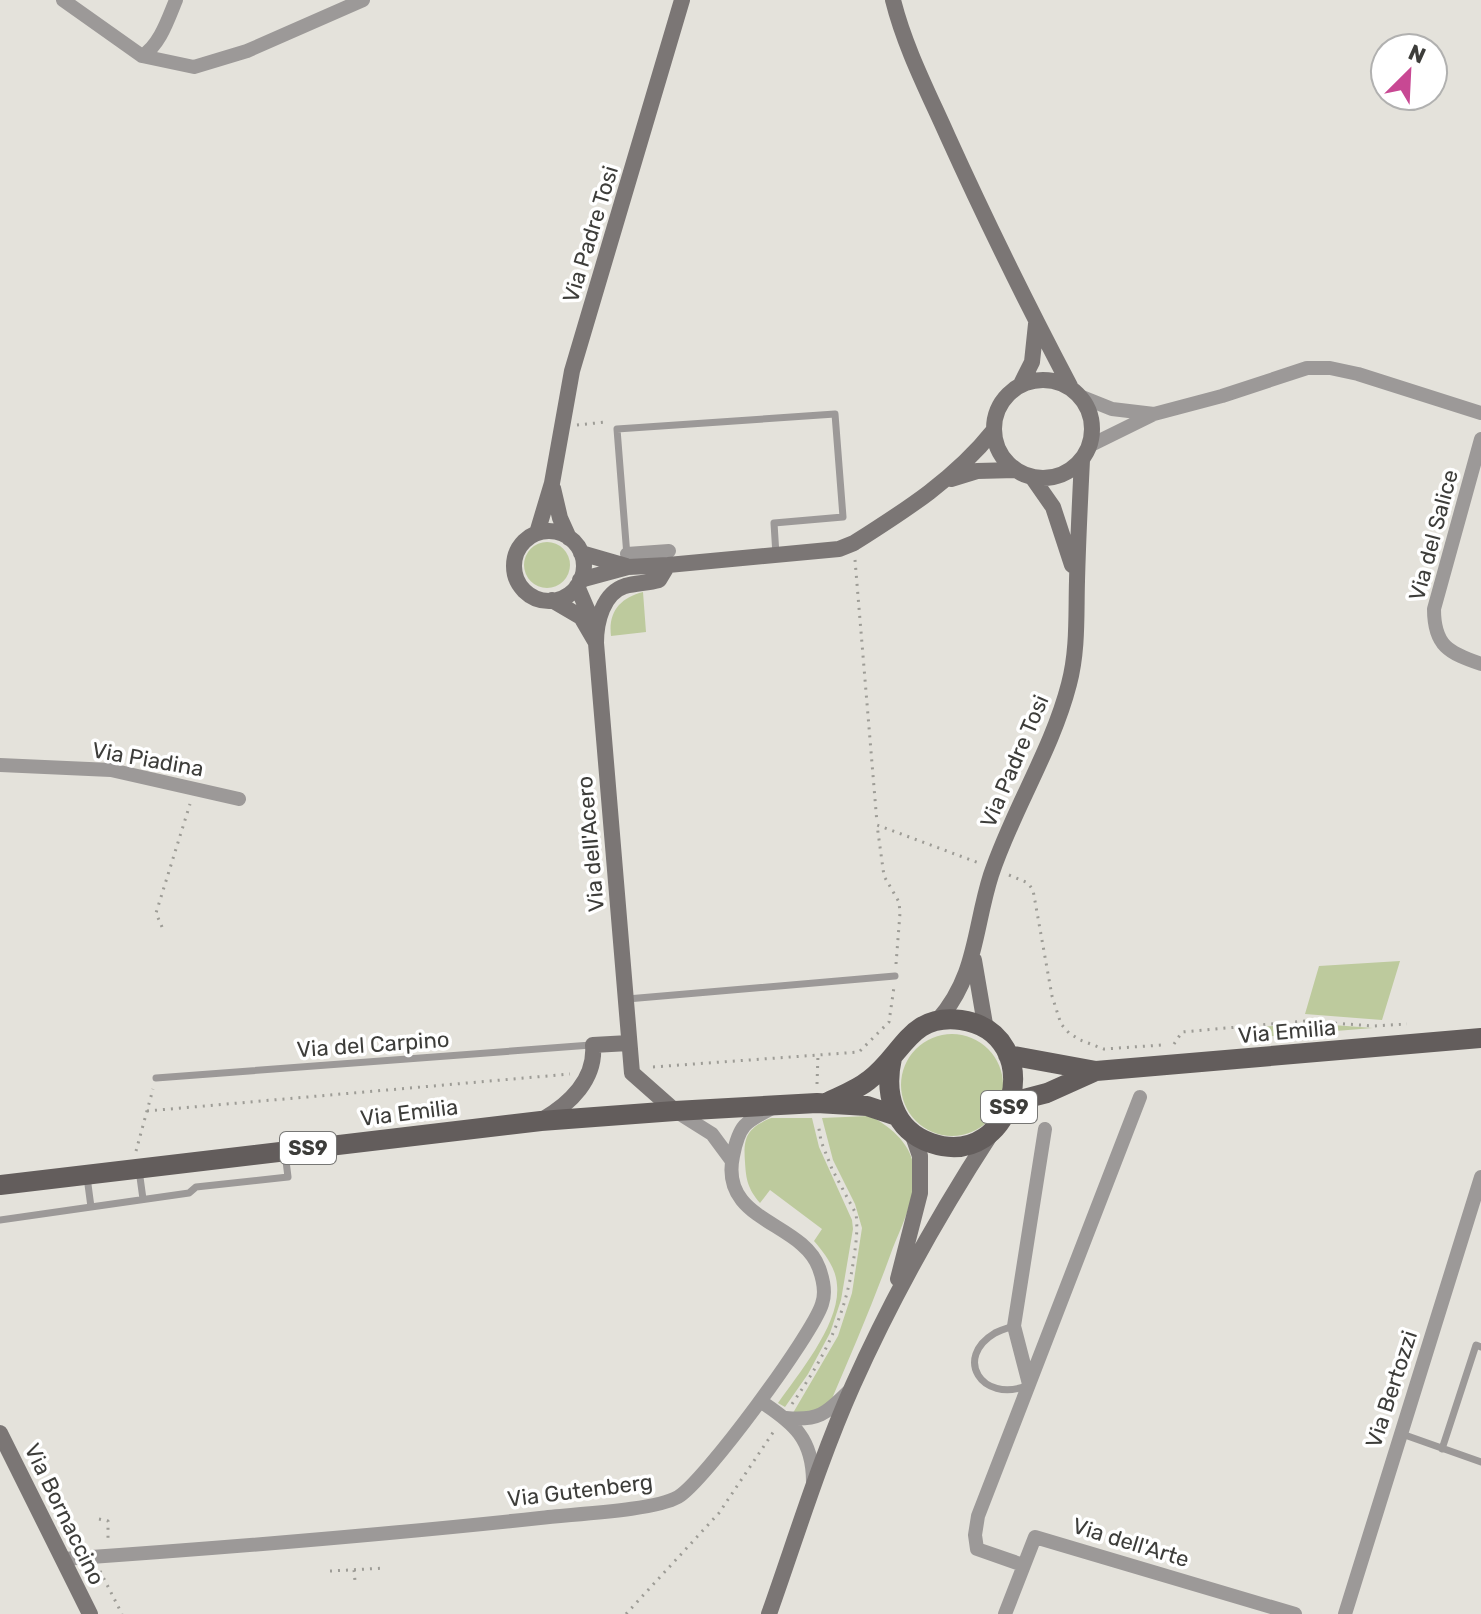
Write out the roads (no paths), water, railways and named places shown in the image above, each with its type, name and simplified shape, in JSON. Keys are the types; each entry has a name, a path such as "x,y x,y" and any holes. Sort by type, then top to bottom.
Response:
{"main road":[{"path":"938,1020 963,1020 986,1030 999,1041 1008,1055"},
{"name":"Via Emilia","path":"820,1103 868,1081 892,1058 911,1033 938,1020"},
{"name":"Via Emilia","path":"1008,1055 1096,1071 1481,1038"},
{"name":"SS9","path":"912,1133 931,1143 953,1146 975,1142 993,1130 1004,1118 1015,1087 1008,1055"},
{"path":"892,1058 887,1077 889,1098 897,1116 912,1133"},
{"name":"Via Emilia","path":"1012,1102 1047,1093 1096,1071"},
{"name":"Via Emilia","path":"0,1185 87,1174 137,1161 285,1151 541,1121 820,1103 867,1106 897,1116"}],"street":[{"path":"63,0 142,56 194,67 247,51 363,0"},
{"path":"142,56 149,51 176,0"},
{"name":"Via Padre Tosi","path":"552,600 542,600 520,586 514,560 522,543 537,533 552,483 572,371 682,0"},
{"name":"Via Padre Tosi","path":"893,0 909,50 1036,324 1090,412 1093,429 1086,452 1077,625 1070,683 1054,728 993,868 973,955 958,995 938,1020"},
{"path":"1036,324 1032,362 1021,384 1001,403 995,416 994,430 1004,459 1016,470 1032,477 1060,475 1086,452 1154,414 1307,368 1330,368 1358,374 1481,413"},
{"path":"1021,384 1037,379 1054,380 1112,409 1154,414"},
{"path":"579,583 583,562 581,553 627,560 776,556 839,549 854,543 946,481 975,454 994,430"},
{"name":"Via del Salice","path":"1481,439 1434,609 1434,628 1439,638 1453,654 1481,664"},
{"path":"946,481 977,471 1016,470"},
{"name":"Via Padre Tosi","path":"1032,477 1053,507 1077,582"},
{"name":"Via Padre Tosi","path":"552,483 560,518 569,538 581,553"},
{"path":"537,533 553,532 569,538"},
{"name":"Via dell'Acero","path":"596,636 602,609 611,596 623,587 659,580 668,558"},
{"path":"552,600 627,560"},
{"name":"Via dell'Acero","path":"579,583 596,636 631,1069 675,1111"},
{"path":"552,600 581,617 596,636"},
{"name":"Via Piadina","path":"0,765 111,770 239,799"},
{"name":"Via Padre Tosi","path":"973,955 986,1030"},
{"path":"541,1121 561,1109 591,1073 593,1045 629,1043"},
{"path":"1023,1565 977,1549 975,1535 978,1516 1140,1097"},
{"path":"732,1161 738,1135 746,1121 776,1106"},
{"name":"Via Gutenberg","path":"63,1559 438,1529 659,1504 677,1497 693,1485 760,1401 823,1304 824,1284 819,1265 808,1251 744,1203 734,1191 732,1161 712,1134 675,1111"},
{"path":"1029,1384 1014,1326 1045,1129"},
{"path":"769,1614 852,1388 891,1305 952,1195 993,1130"},
{"path":"891,1305 920,1193 920,1156 912,1133"},
{"name":"Via Bertozzi","path":"1345,1614 1481,1179"},
{"path":"760,1401 807,1420 831,1409 852,1388"},
{"path":"788,1413 807,1444 813,1462 813,1492"},
{"name":"Via Bornaccino","path":"0,1433 90,1614"},
{"name":"Via dell'Arte","path":"1005,1614 1035,1537 1295,1614"}],"lane":[{"path":"627,560 617,429 835,414 843,517 774,523 776,556"},
{"path":"624,999 895,976"},
{"name":"Via del Carpino","path":"156,1078 593,1045"},
{"path":"0,1220 189,1193 196,1187 288,1177 285,1151"},
{"path":"137,1161 143,1199"},
{"path":"87,1174 91,1207"},
{"path":"1014,1326 994,1333 981,1347 974,1364 975,1374 995,1389 1014,1390 1029,1384"},
{"path":"1442,1449 1476,1345 1481,1347"},
{"path":"1400,1434 1481,1462"}]}
